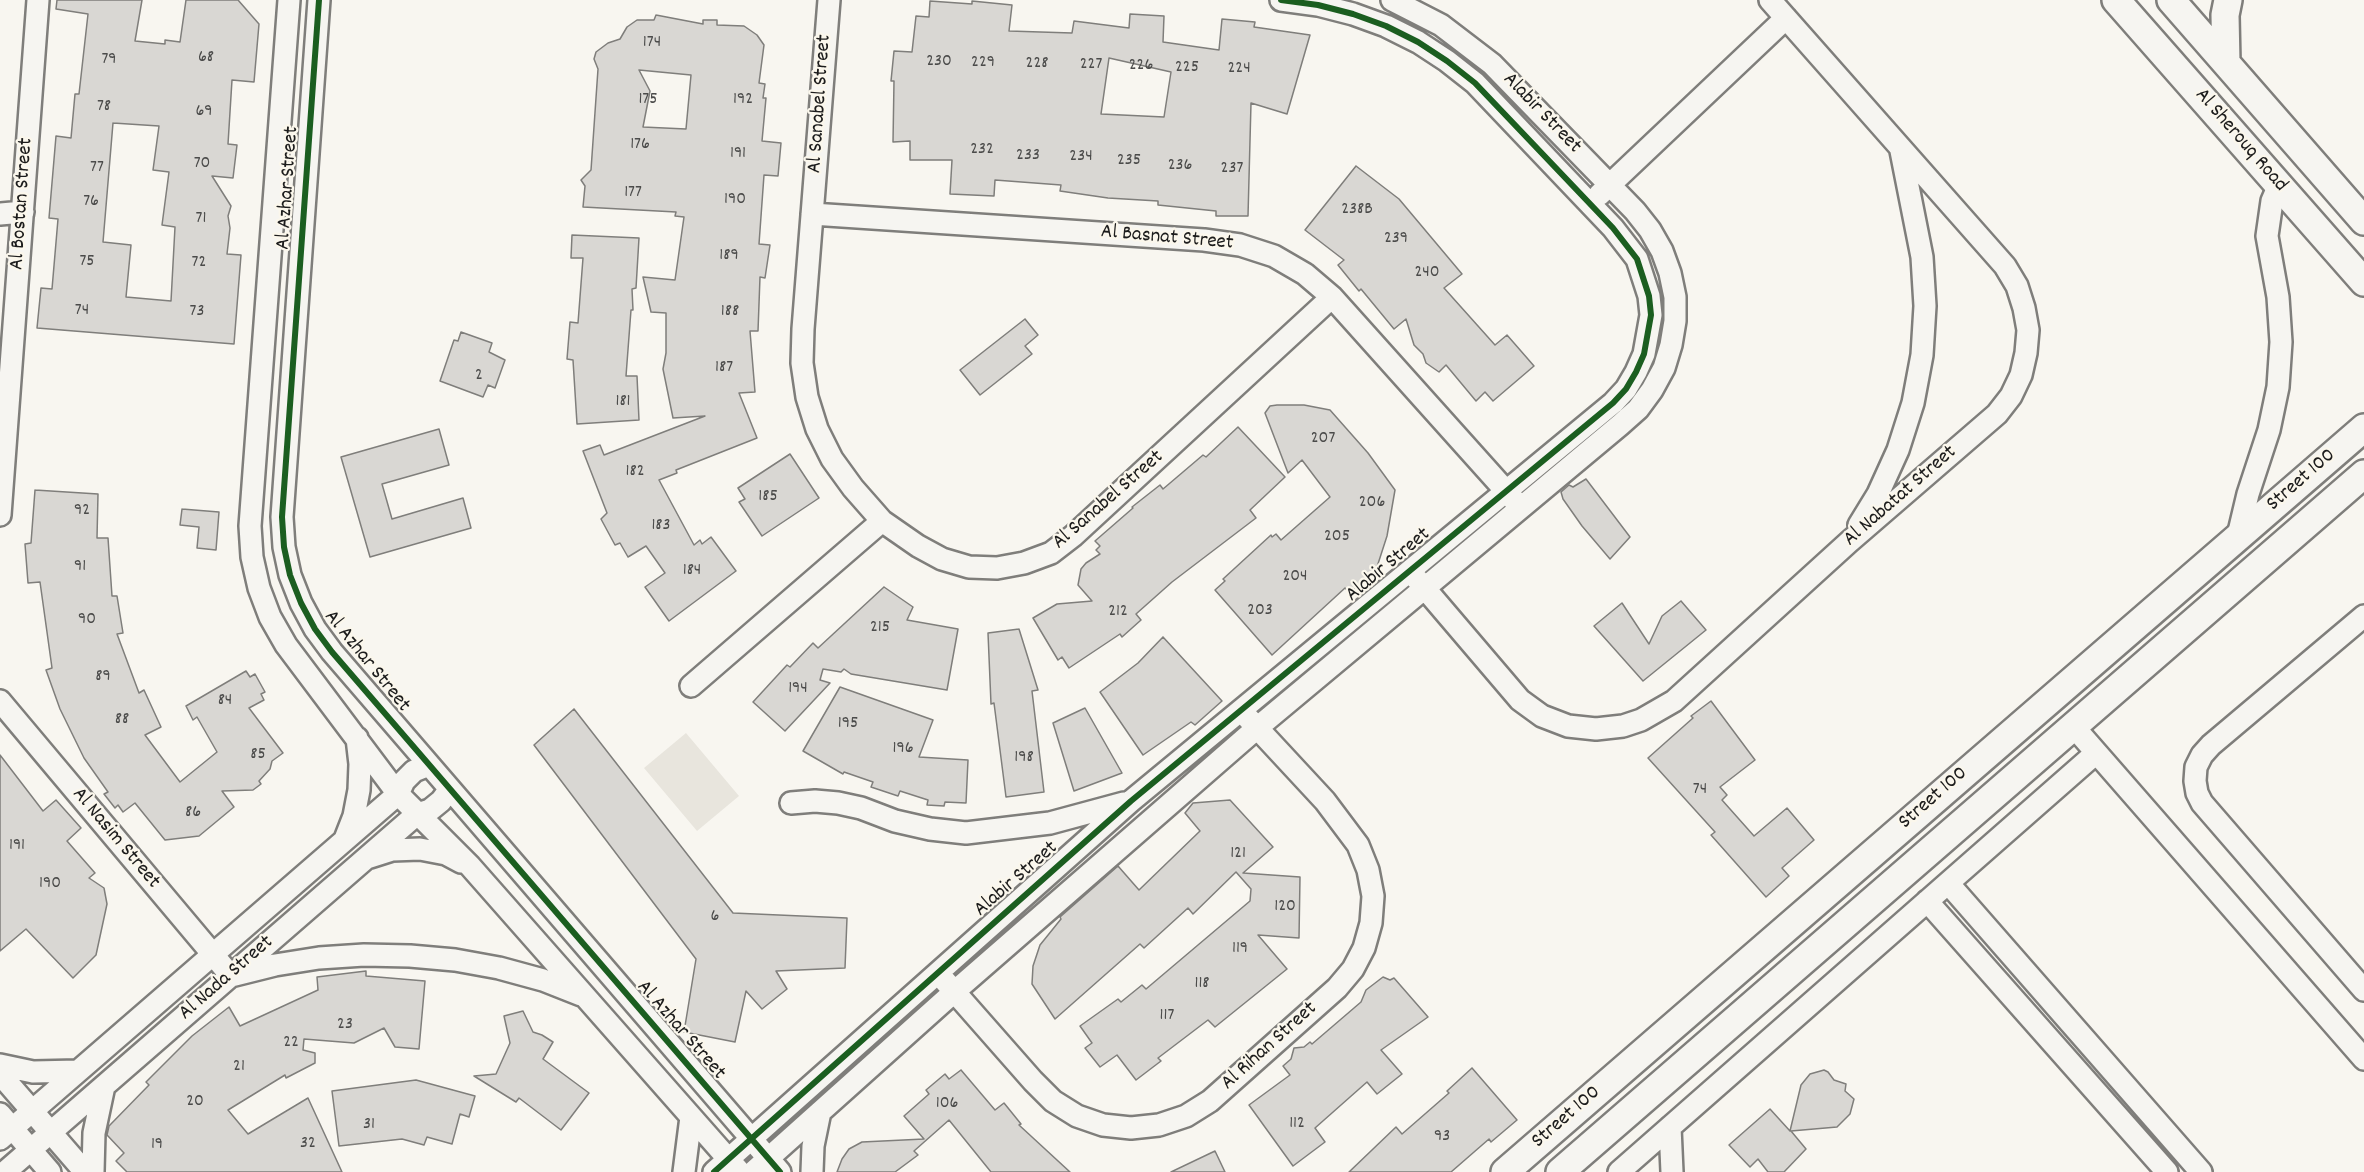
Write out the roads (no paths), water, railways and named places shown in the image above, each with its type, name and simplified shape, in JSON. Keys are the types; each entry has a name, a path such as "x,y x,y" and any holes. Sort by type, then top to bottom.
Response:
{"street":[{"name":"Al Bostan Street","path":"0,515 38,0"},
{"name":"Al Azhar Street","path":"289,0 250,526 252,557 259,588 270,617 286,645 398,794 470,866 585,996 691,1117 727,1168"},
{"name":"Al Azhar Street","path":"319,0 282,517 284,547 290,575 315,629 332,652 751,1139 767,1167"},
{"name":"Al Sanabel Street","path":"829,0 803,352 807,397 817,429 832,459 853,488 882,521 918,546 942,559 969,567 997,568 1024,563 1051,553 1073,536 1332,297"},
{"name":"Alabir Street","path":"727,1168 751,1139 1131,801 1613,404 1626,389 1644,354 1651,315 1644,277 1637,259 1590,203 1475,82 1418,42 1386,26 1318,5 1281,0"},
{"name":"Alabir Street","path":"767,1167 820,1112 954,992 1257,728 1638,409 1653,390 1664,368 1671,345 1675,321 1675,297 1662,251 1650,230 1610,185 1492,64 1441,25 1392,0"},
{"name":"Al Nabatat Street","path":"1410,571 1520,700 1542,716 1568,726 1596,729 1641,720 1674,701 1850,541 1997,414 2011,396 2021,375 2028,330 2017,286 2005,266 1770,0"},
{"name":"Al Sherouq Road","path":"2116,0 2364,282"},
{"name":"Al Sherouq Road","path":"2171,0 2364,221"},
{"path":"2226,63 2224,15 2228,0"},
{"path":"1590,203 1786,18"},
{"path":"1850,541 1878,494 1898,450 1913,403 1922,355 1925,306 1922,257 1901,148"},
{"path":"2238,536 2248,494 2269,430 2278,387 2281,342 2278,297 2267,236 2270,210 2279,185"},
{"path":"0,214 23,212"},
{"name":"Al Basnat Street","path":"812,214 1204,240 1240,244 1274,256 1305,274 1332,297 1521,508"},
{"name":"Street 100","path":"1505,1172 2364,428"},
{"name":"Street 100","path":"1560,1172 2364,474"},
{"path":"691,686 882,521"},
{"path":"2364,616 2211,745 2202,755 2196,767 2195,781 2202,803 2364,990"},
{"name":"Al Nasim Street","path":"0,701 231,976"},
{"name":"Al Rihan Street","path":"937,973 1033,1081 1053,1101 1077,1116 1103,1125 1131,1128 1159,1125 1186,1116 1210,1101 1337,988 1353,969 1364,948 1371,922 1373,896 1370,878 1358,845 1325,801 1241,711"},
{"path":"2074,727 2364,1059"},
{"path":"344,841 354,816 359,790 360,764 357,738"},
{"path":"1618,1172 1643,1162 1670,1127 2096,753"},
{"name":"Al Nada Street","path":"4,1127 31,1112 398,794 404,781 414,771 429,765"},
{"name":"Al Nada Street","path":"5,1172 417,814 435,806 450,789"},
{"path":"791,803 815,801 838,803 861,808 895,821 930,829 966,833 1050,823 1131,801"},
{"path":"366,858 392,850 420,849 446,854 470,866"},
{"path":"1948,883 2201,1172"},
{"path":"1927,902 2167,1172"},
{"path":"231,976 275,965 319,958 364,955 410,956 455,960 499,968 543,980 585,996"},
{"path":"0,1065 33,1072 78,1071"},
{"path":"0,1074 85,1172"},
{"path":"93,1172 94,1133 104,1086"},
{"path":"812,1172 813,1146 820,1112"},
{"path":"684,1172 691,1117"},
{"path":"4,1127 50,1172"},
{"path":"1670,1127 1672,1172"},
{"path":"2143,1146 2162,1129"}]}
